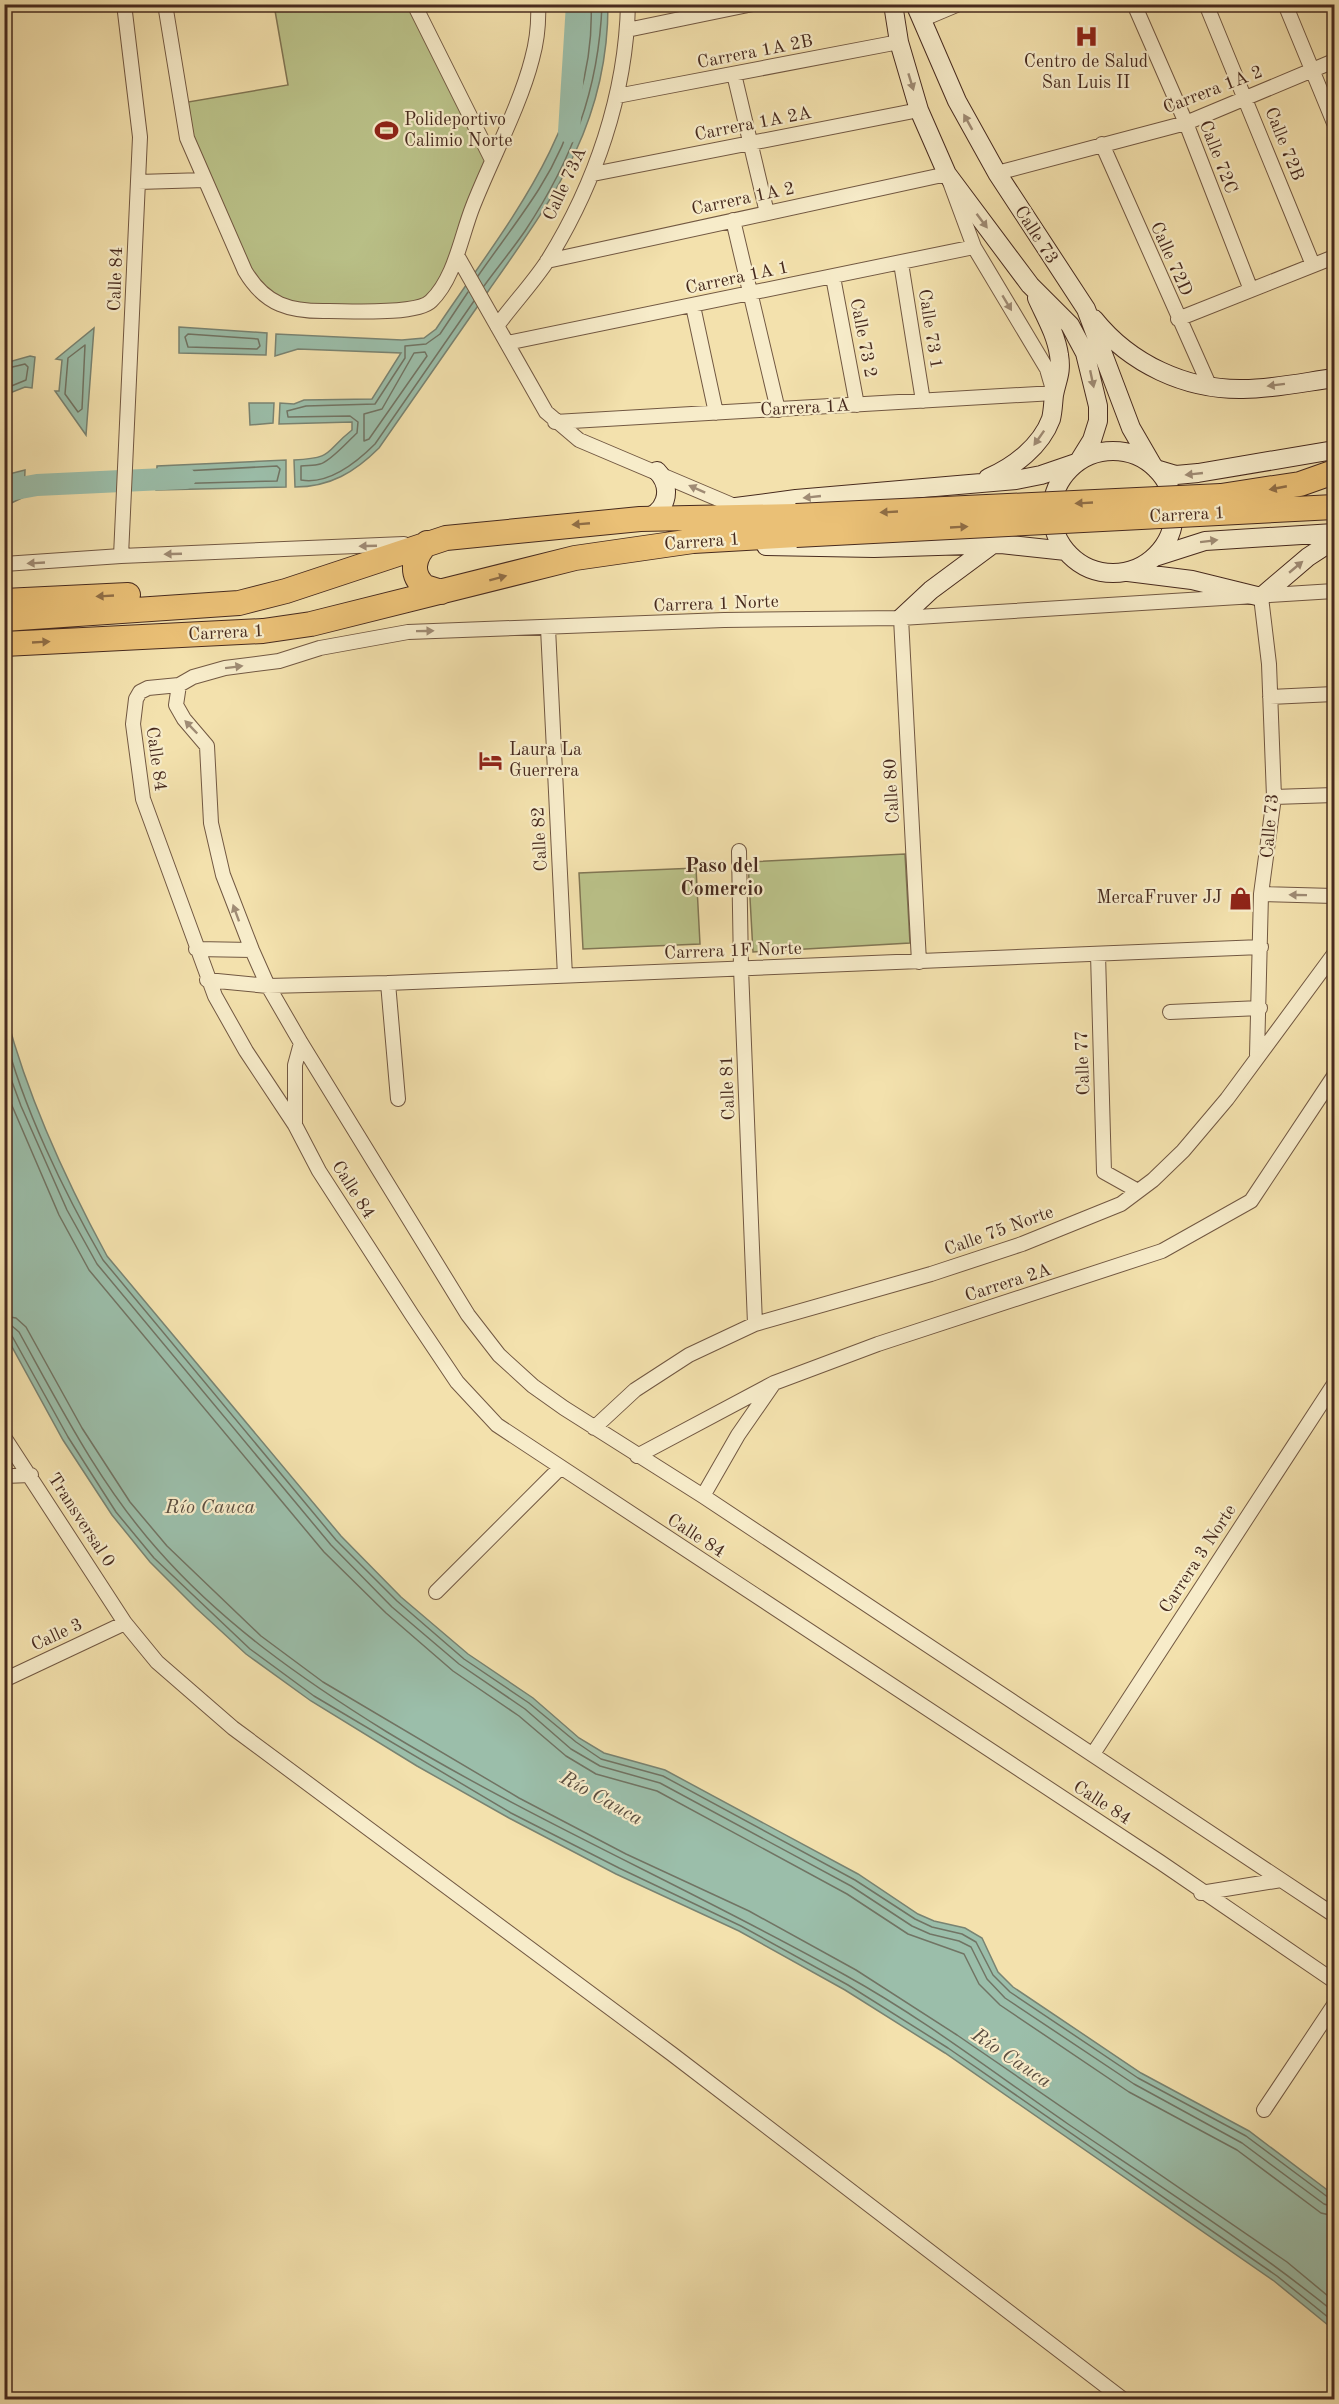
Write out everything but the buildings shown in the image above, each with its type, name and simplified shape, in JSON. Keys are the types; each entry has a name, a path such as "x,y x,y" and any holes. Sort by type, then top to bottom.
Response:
{"highway":[{"name":"Carrera 1","path":"4,644 263,631 311,624 575,558 796,526 1221,496 1300,484 1335,472"},
{"name":"Carrera 1","path":"71,606 239,603 286,591 330,574 446,538 640,519 796,526 1335,507"},
{"path":"427,543 416,558 415,573 425,587 441,592"},
{"path":"4,601 71,606"},
{"path":"4,619 71,606"}],"main road":[{"name":"Calle 73","path":"893,4 899,42 920,110 947,174 1030,285 1070,325 1090,367 1098,421 1092,440 1077,462"},
{"name":"Calle 73","path":"918,12 957,101 997,173 1086,309 1131,428 1155,467"},
{"path":"975,483 1007,469 1033,447 1051,417 1054,393 1060,381 1056,341 1030,285"},
{"path":"1086,309 1108,335 1143,362 1171,376 1210,387 1244,389 1335,378"},
{"path":"640,519 1030,477 1077,462 1098,452 1114,451 1135,455 1155,467 1176,475 1335,450"},
{"path":"1077,462 1060,481 1052,502 1055,530 1066,551 1091,568 1192,580 1261,597 1308,557 1335,540"},
{"path":"1153,558 1169,537 1174,516 1170,491 1155,467"},
{"path":"640,519 656,513 666,498 664,481 657,471"},
{"path":"1121,572 1138,567 1153,558 1205,541 1335,533"},
{"path":"693,541 825,549 993,544 1066,551"},
{"path":"902,618 939,583 993,544"}],"street":[{"name":"Calle 84","path":"121,555 140,137 124,4"},
{"path":"165,4 187,138 245,271 254,286 268,300 305,310 327,312 419,309 432,300 458,257 464,230 532,60 538,22 538,4"},
{"path":"414,4 492,160"},
{"name":"Calle 73A","path":"497,326 547,261 593,174 617,96 627,30 628,4"},
{"path":"627,30 753,4"},
{"path":"918,12 958,4"},
{"name":"Calle 72C","path":"1134,4 1186,123 1251,290"},
{"name":"Calle 72B","path":"1206,4 1313,266"},
{"path":"1285,4 1335,123"},
{"name":"Carrera 1A 2B","path":"617,96 899,42"},
{"name":"Carrera 1A 2","path":"997,173 1186,123 1335,61"},
{"path":"734,74 767,213"},
{"name":"Carrera 1A 2A","path":"593,174 920,110"},
{"name":"Calle 72D","path":"1102,144 1210,387"},
{"path":"947,174 974,247 1047,369 1054,393"},
{"name":"Carrera 1A 2","path":"547,261 947,174"},
{"path":"138,182 205,180"},
{"path":"733,220 778,410"},
{"name":"Carrera 1A 1","path":"507,343 974,247"},
{"path":"458,257 546,412 555,422 579,440 657,471 737,507"},
{"path":"1178,319 1335,257"},
{"name":"Calle 73 1","path":"901,263 923,401"},
{"name":"Calle 73 2","path":"833,277 857,405"},
{"path":"693,306 716,413"},
{"name":"Carrera 1A","path":"555,422 1054,393"},
{"name":"Carrera 1","path":"4,564 68,561 121,555 427,543"},
{"name":"Carrera 1 Norte","path":"179,685 193,676 225,668 279,661 320,648 408,632 724,620 902,618 1335,591"},
{"name":"Calle 73","path":"1257,1055 1260,1008 1261,894 1274,797 1270,697 1261,597"},
{"name":"Calle 80","path":"902,618 919,962"},
{"name":"Calle 82","path":"548,628 565,976"},
{"name":"Calle 84","path":"1335,1915 703,1496 594,1428 533,1386 499,1355 474,1323 268,986 223,875 213,833 207,746 184,719 176,705 179,685 148,688 140,692 136,699 133,724 143,799 207,980 246,1051 295,1125 319,1171 457,1382 497,1425 560,1468 1160,1862 1201,1893 1335,1981"},
{"path":"1270,697 1335,694"},
{"path":"1274,797 1335,795"},
{"name":"Calle 81","path":"739,851 741,968 755,1324"},
{"path":"1261,894 1335,896"},
{"name":"Carrera 1F Norte","path":"207,980 268,986 388,983 1260,947"},
{"path":"196,949 252,950"},
{"name":"Calle 77","path":"1098,954 1104,1172 1138,1191"},
{"name":"Calle 75 Norte","path":"594,1428 635,1390 689,1355 755,1324 931,1274 1022,1244 1121,1204 1183,1150 1227,1099 1257,1055 1334,955"},
{"path":"388,983 398,1099"},
{"path":"1170,1012 1260,1008"},
{"path":"295,1125 295,1065 301,1043"},
{"name":"Carrera 2A","path":"637,1456 774,1383 878,1344 1162,1251 1251,1201 1335,1076"},
{"path":"703,1496 738,1435 774,1383"},
{"name":"Carrera 3 Norte","path":"1093,1754 1335,1384"},
{"name":"Transversal 0","path":"4,1437 31,1475 125,1623 157,1662 233,1728 672,2054 1124,2400"},
{"path":"436,1592 560,1468"},
{"path":"4,1476 31,1475"},
{"name":"Calle 3","path":"4,1680 125,1623"},
{"path":"1201,1893 1281,1880"},
{"path":"1264,2110 1335,2004"}],"green space":[{"name":"Polideportivo Calimio Norte","path":"274,5 414,5 492,160 459,243 424,306 305,310 254,286 187,138 182,103 288,85"},
{"path":"905,854 910,943 753,952 748,862"},
{"path":"696,868 700,944 583,949 579,873"}],"water":[{"path":"586,5 608,5 606,48 599,87 587,123 573,157 555,190 513,256 379,448 351,471 331,481 295,487 294,460 316,458 328,452 352,430 352,422 279,424 280,403 294,404 304,400 372,399 401,353 298,349 275,356 276,334 402,340 424,338 436,329 513,216 556,137 572,96 582,52"},
{"path":"179,327 267,333 266,355 179,353"},
{"path":"94,328 86,435 55,391 59,391 62,360 56,359"},
{"path":"30,356 35,357 32,388 25,387 5,395 5,363"},
{"path":"249,403 274,403 273,423 250,425"},
{"path":"286,460 286,487 156,490 157,466"},
{"path":"25,470 24,497 5,506 5,475"},
{"name":"Río Cauca","path":"4,1007 23,1072 35,1103 61,1165 107,1256 341,1536 401,1597 468,1654 533,1698 579,1738 604,1753 665,1770 858,1874 918,1914 934,1921 965,1928 982,1938 998,1972 1013,1987 1141,2073 1249,2131 1334,2195 1334,2330 1274,2281 945,2053 845,1990 739,1931 616,1874 509,1818 417,1766 311,1701 246,1654 196,1608 150,1562 112,1515 63,1440 5,1334"}],"waterway":[{"path":"569,132 577,4"},
{"path":"4,491 37,485 185,478"}],"place":[{"name":"Centro de Salud San Luis II","path":"1086,36"},
{"name":"Polideportivo Calimio Norte","path":"386,130"},
{"name":"Laura La Guerrera","path":"491,760"},
{"name":"MercaFruver JJ","path":"1240,898"}],"district":[{"name":"Paso del Comercio","path":"722,878"}]}
